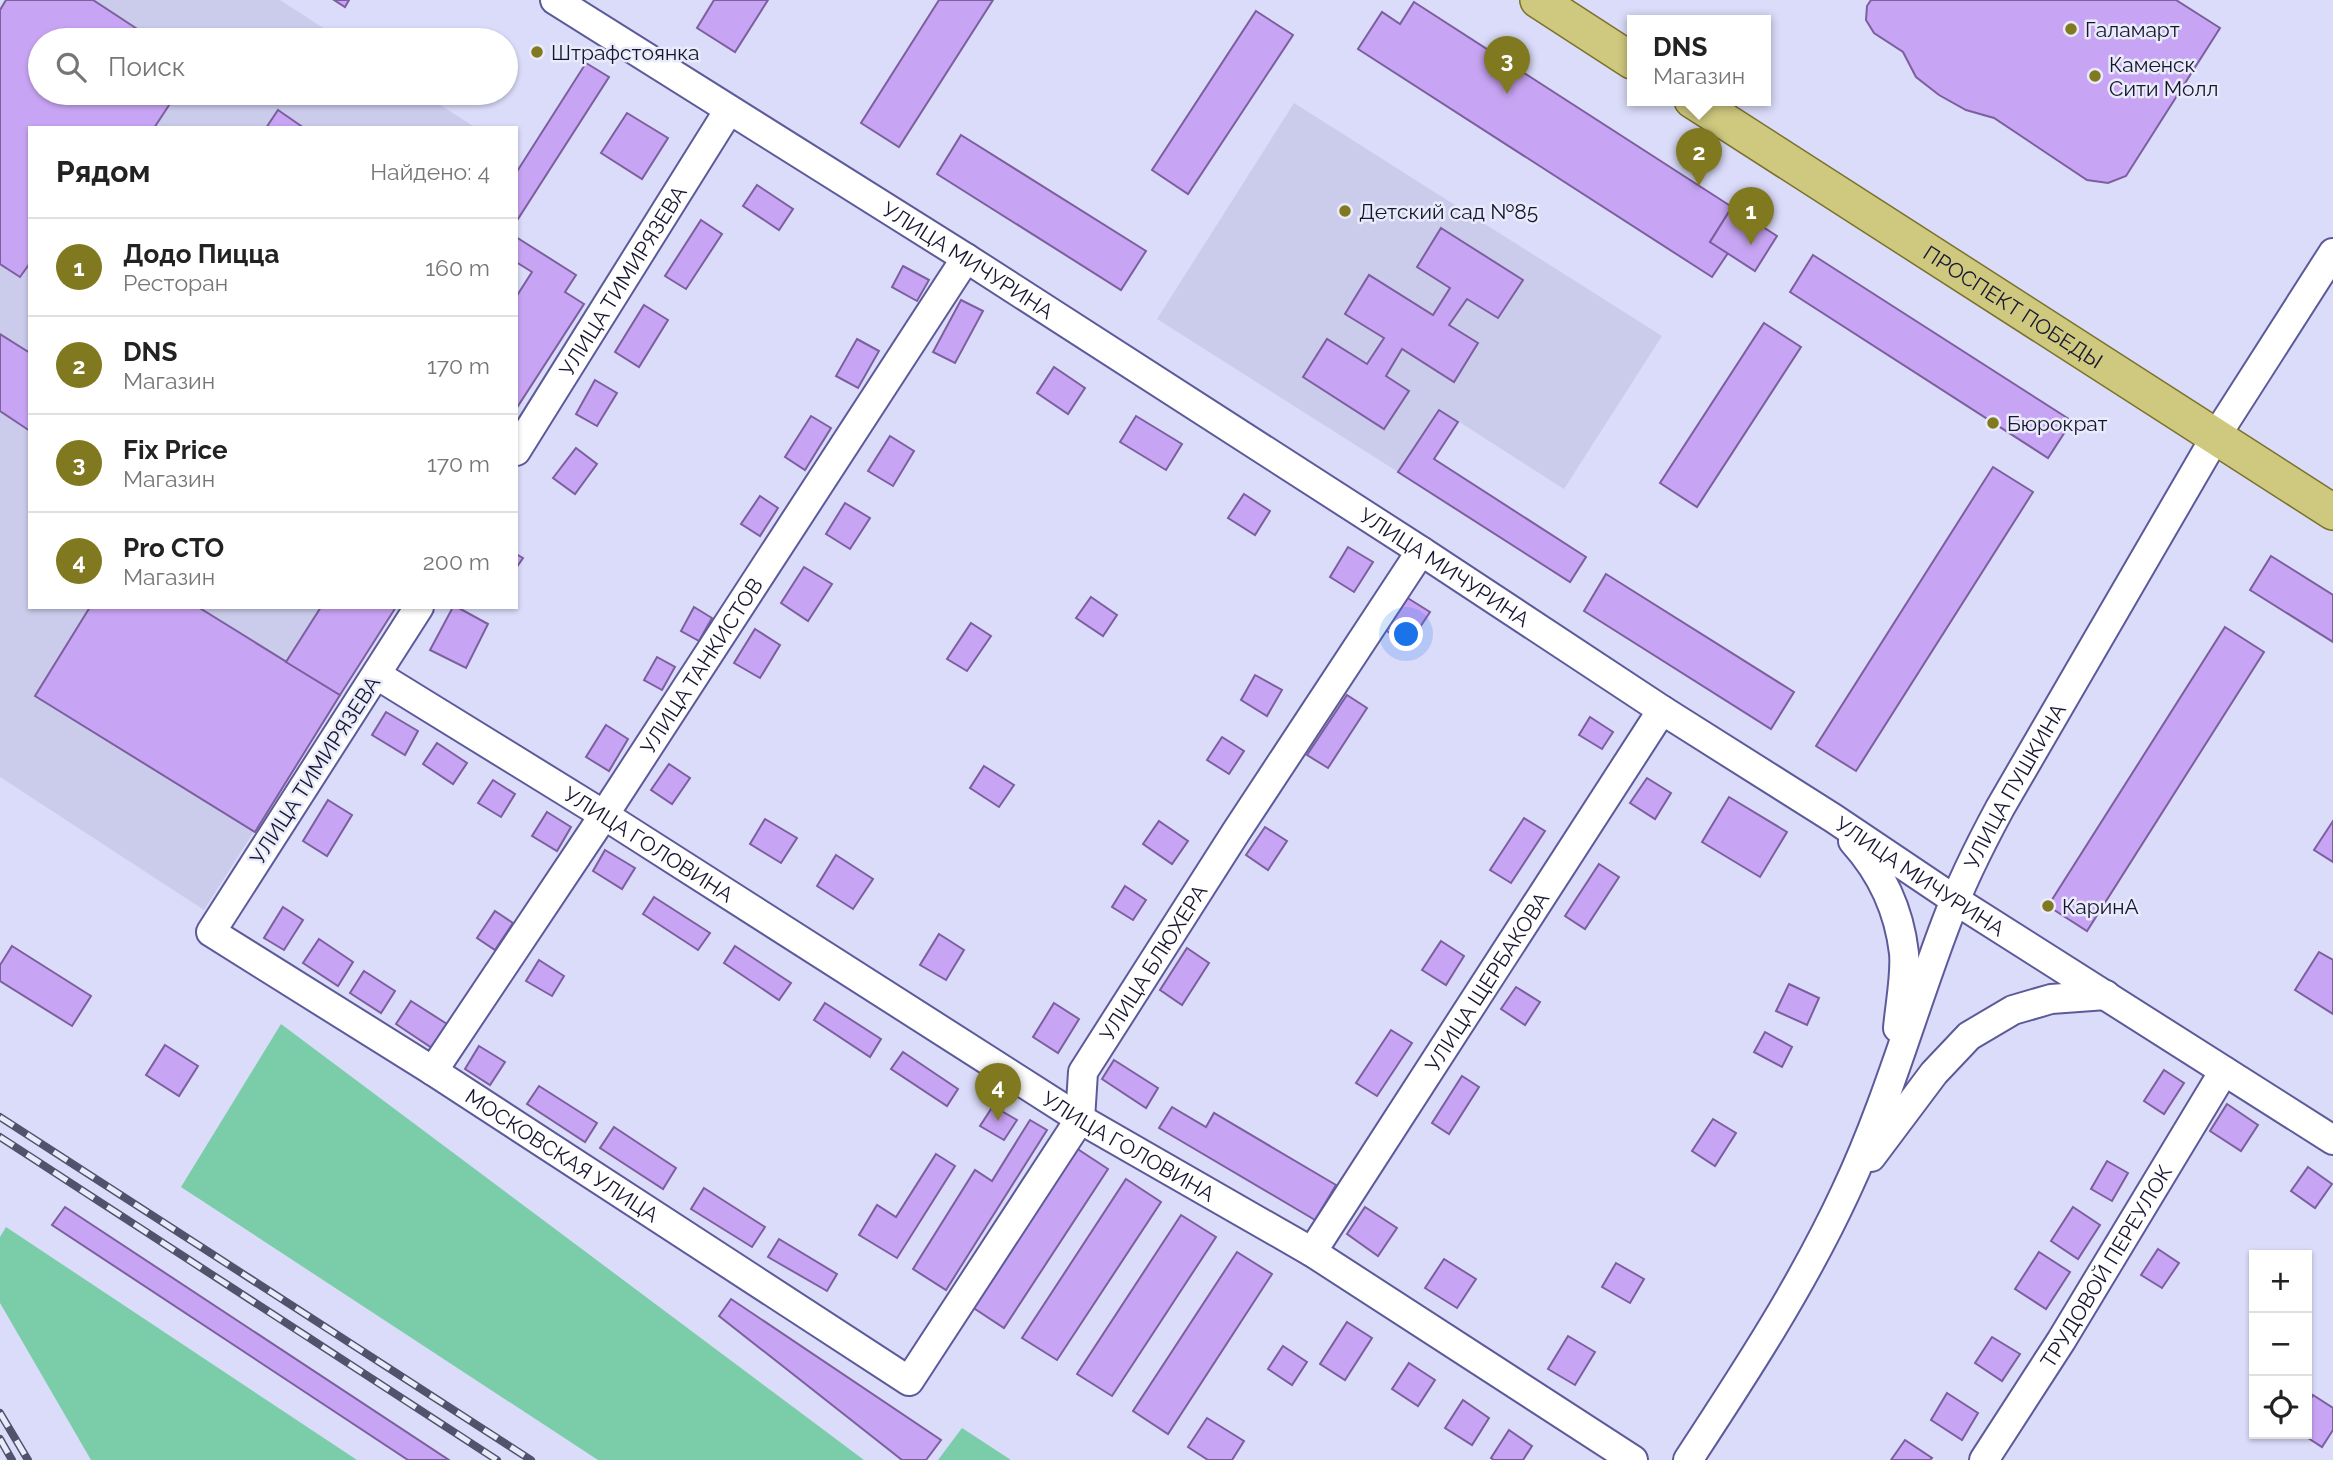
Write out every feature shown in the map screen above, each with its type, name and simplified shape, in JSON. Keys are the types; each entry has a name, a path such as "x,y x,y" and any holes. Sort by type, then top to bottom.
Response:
{"main road":[{"path":"1538,0 1627,57"},
{"name":"ПРОСПЕКТ ПОБЕДЫ","path":"1701,106 2333,512"}],"street":[{"name":"УЛИЦА МИЧУРИНА","path":"555,0 966,258 1833,818 1955,900 2333,1140"},
{"name":"УЛИЦА ТИМИРЯЗЕВА","path":"518,448 729,110"},
{"name":"УЛИЦА ПУШКИНА","path":"1688,1460 1787,1304 1847,1190 1895,1071 1955,900 1978,849 2216,436 2333,253"},
{"name":"УЛИЦА ТАНКИСТОВ","path":"433,1070 604,815 966,258"},
{"name":"УЛИЦА БЛЮХЕРА","path":"909,1381 1080,1119 1083,1072 1236,832 1421,551"},
{"name":"УЛИЦА ТИМИРЯЗЕВА","path":"211,932 418,609"},
{"name":"УЛИЦА ГОЛОВИНА","path":"377,675 604,815 1080,1119 1312,1252 1633,1460"},
{"name":"УЛИЦА ЩЕРБАКОВА","path":"1312,1252 1662,710"},
{"path":"1833,818 1881,876 1895,909 1904,954 1895,1071"},
{"name":"МОСКОВСКАЯ УЛИЦА","path":"211,932 433,1070 909,1381"},
{"path":"1847,1190 1934,1073 1969,1036 2026,1006 2051,999 2106,995"},
{"name":"ТРУДОВОЙ ПЕРЕУЛОК","path":"1984,1460 2061,1341 2224,1071"}],"shaded area":[{"path":"6,0 280,0 323,28 28,28 28,105 441,105 473,126 28,126 28,609 395,609 204,910 0,777 0,10"},
{"name":"Детский сад №85","path":"1294,103 1662,336 1564,489 1439,409 1398,472 1157,319"}],"green space":[{"path":"281,1024 864,1460 598,1460 181,1187"},
{"path":"6,1227 357,1460 91,1460 0,1303 0,1237"},
{"path":"962,1428 1011,1460 938,1460"}],"building":[{"path":"6,0 93,0 136,28 28,28 28,105 169,105 155,126 28,126 28,266 20,277 0,264 0,10"},
{"path":"334,0 349,0 345,7"},
{"path":"714,0 768,0 735,52 697,28"},
{"path":"939,0 993,0 899,147 861,123"},
{"path":"1871,0 2176,0 2220,28 2126,176 2108,183 2087,180 1994,118 1966,110 1939,95 1916,77 1903,52 1874,33 1866,20 1867,6"},
{"path":"1414,2 1732,207 1710,242 1728,253 1712,277 1358,49 1382,12 1400,24"},
{"path":"1256,11 1293,35 1188,194 1152,170"},
{"path":"586,63 609,77 518,219 518,170"},
{"path":"278,110 301,126 267,126"},
{"path":"627,113 668,138 642,179 601,153"},
{"path":"961,135 1146,251 1121,290 937,174"},
{"path":"757,185 793,209 779,230 743,206"},
{"path":"1732,207 1777,236 1755,271 1710,242"},
{"path":"701,220 722,234 686,289 665,276"},
{"path":"1441,228 1523,280 1498,318 1467,299 1449,325 1478,343 1454,382 1402,349 1386,376 1409,391 1384,429 1303,377 1327,339 1367,364 1384,338 1345,314 1369,275 1433,315 1450,288 1417,267"},
{"path":"518,238 576,275 565,292 584,304 518,406 518,294 532,272 518,263"},
{"path":"1813,255 2072,421 2048,458 1790,292"},
{"path":"903,266 929,280 917,301 892,287"},
{"path":"961,300 983,311 955,363 933,352"},
{"path":"644,305 668,320 639,367 615,352"},
{"path":"1764,323 1801,347 1697,507 1660,483"},
{"path":"0,334 28,352 28,430 0,411"},
{"path":"857,339 879,351 858,388 836,376"},
{"path":"1054,367 1085,388 1068,414 1037,393"},
{"path":"595,380 617,393 597,426 576,414"},
{"path":"1439,410 1458,422 1434,459 1586,557 1570,582 1398,472"},
{"path":"811,416 831,428 805,470 785,457"},
{"path":"1136,416 1182,444 1166,470 1120,442"},
{"path":"890,436 914,451 893,486 868,471"},
{"path":"576,448 597,464 575,494 553,478"},
{"path":"1993,467 2033,492 1856,771 1816,746"},
{"path":"1244,494 1270,511 1255,535 1228,518"},
{"path":"760,496 778,508 760,536 741,524"},
{"path":"845,503 870,518 850,549 826,534"},
{"path":"1348,547 1373,562 1354,592 1330,577"},
{"path":"2271,556 2333,595 2333,642 2250,590"},
{"path":"804,567 832,584 808,621 781,603"},
{"path":"1606,574 1794,692 1771,729 1584,611"},
{"path":"1091,597 1117,615 1103,636 1076,618"},
{"path":"1406,597 1430,612 1408,645 1384,629"},
{"path":"694,607 712,618 699,641 681,631"},
{"path":"89,609 201,609 340,695 255,832 35,696"},
{"path":"320,609 395,609 340,695 286,662"},
{"path":"452,609 461,609 488,624 466,668 430,650"},
{"path":"971,623 991,636 967,671 947,659"},
{"path":"2225,627 2264,652 2087,931 2048,906"},
{"path":"755,629 780,645 760,678 734,663"},
{"path":"657,657 675,667 662,690 644,680"},
{"path":"1255,675 1282,690 1267,716 1241,700"},
{"path":"1347,695 1367,708 1328,768 1307,755"},
{"path":"386,712 418,731 405,755 372,735"},
{"path":"1590,717 1613,732 1602,749 1579,735"},
{"path":"606,725 628,739 609,771 586,757"},
{"path":"1222,737 1244,751 1229,774 1207,760"},
{"path":"437,743 467,763 453,784 423,764"},
{"path":"669,764 690,778 672,804 651,790"},
{"path":"984,766 1014,785 999,807 970,788"},
{"path":"1647,778 1671,793 1655,819 1630,803"},
{"path":"493,780 515,794 501,817 478,803"},
{"path":"1729,797 1787,832 1760,877 1702,842"},
{"path":"328,800 352,815 327,856 303,841"},
{"path":"547,812 571,827 557,851 532,836"},
{"path":"1524,818 1545,831 1511,883 1490,870"},
{"path":"765,819 797,838 781,863 750,844"},
{"path":"1159,821 1188,841 1172,864 1143,844"},
{"path":"2333,821 2333,862 2314,850"},
{"path":"1265,827 1287,841 1268,870 1246,855"},
{"path":"605,850 635,868 622,889 593,871"},
{"path":"836,855 873,879 853,909 817,886"},
{"path":"1599,864 1619,877 1585,929 1565,916"},
{"path":"1125,886 1146,900 1133,920 1112,907"},
{"path":"654,897 710,933 698,950 643,914"},
{"path":"283,907 303,920 284,950 264,938"},
{"path":"495,911 513,923 495,950 477,938"},
{"path":"939,934 964,950 946,980 920,965"},
{"path":"319,939 353,962 338,986 303,963"},
{"path":"1441,941 1464,956 1446,985 1422,970"},
{"path":"12,946 91,996 72,1026 0,981 0,965"},
{"path":"735,946 791,983 779,1000 724,963"},
{"path":"1187,948 1209,963 1182,1005 1160,990"},
{"path":"2319,952 2333,960 2333,1014 2295,990"},
{"path":"539,960 564,976 552,996 526,981"},
{"path":"364,971 395,991 381,1013 350,993"},
{"path":"1789,984 1819,998 1807,1025 1776,1011"},
{"path":"1516,987 1540,1002 1525,1025 1501,1009"},
{"path":"411,1001 447,1024 432,1048 396,1024"},
{"path":"825,1003 881,1039 870,1057 814,1020"},
{"path":"1054,1003 1079,1019 1058,1053 1033,1037"},
{"path":"1391,1030 1412,1043 1377,1096 1356,1083"},
{"path":"1765,1032 1792,1047 1782,1067 1754,1052"},
{"path":"165,1045 198,1066 179,1096 146,1075"},
{"path":"479,1046 505,1062 490,1085 465,1069"},
{"path":"903,1052 958,1089 947,1106 891,1069"},
{"path":"1114,1060 1158,1088 1146,1108 1102,1079"},
{"path":"2164,1070 2184,1083 2164,1114 2144,1101"},
{"path":"1462,1076 1479,1087 1449,1134 1432,1123"},
{"path":"539,1086 597,1123 585,1142 527,1104"},
{"path":"2227,1104 2258,1125 2241,1151 2210,1131"},
{"path":"993,1106 1017,1120 1004,1140 980,1126"},
{"path":"1172,1107 1206,1127 1214,1113 1336,1185 1315,1220 1159,1128"},
{"path":"1713,1119 1736,1133 1715,1166 1692,1151"},
{"path":"1030,1120 1047,1130 946,1290 913,1269 975,1170 992,1181"},
{"path":"614,1127 676,1168 663,1189 600,1148"},
{"path":"1073,1146 1108,1169 1004,1328 969,1305"},
{"path":"936,1154 955,1166 897,1258 859,1235 877,1205 896,1217"},
{"path":"2107,1161 2128,1173 2112,1201 2091,1189"},
{"path":"2308,1167 2332,1184 2315,1208 2291,1191"},
{"path":"1126,1179 1161,1202 1057,1360 1022,1338"},
{"path":"704,1188 765,1227 752,1247 691,1209"},
{"path":"65,1207 449,1460 408,1460 52,1225"},
{"path":"1365,1207 1397,1228 1378,1256 1347,1234"},
{"path":"2073,1207 2100,1225 2078,1259 2051,1241"},
{"path":"1181,1215 1216,1237 1112,1396 1077,1374"},
{"path":"779,1239 837,1274 827,1291 768,1257"},
{"path":"2158,1249 2179,1263 2162,1288 2141,1275"},
{"path":"1237,1252 1272,1274 1168,1434 1133,1411"},
{"path":"2039,1252 2070,1272 2046,1309 2015,1289"},
{"path":"1444,1259 1476,1279 1457,1308 1425,1288"},
{"path":"1616,1263 1644,1279 1630,1303 1602,1287"},
{"path":"731,1299 941,1440 926,1460 902,1460 719,1316"},
{"path":"1347,1322 1372,1338 1345,1380 1320,1364"},
{"path":"1568,1336 1595,1352 1575,1385 1548,1369"},
{"path":"1992,1337 2020,1354 2002,1381 1975,1363"},
{"path":"1283,1346 1307,1362 1292,1385 1268,1369"},
{"path":"1409,1363 1435,1380 1418,1406 1392,1389"},
{"path":"1947,1393 1978,1413 1962,1440 1931,1420"},
{"path":"2312,1397 2333,1408 2333,1430 2322,1447 2310,1439 2312,1439"},
{"path":"1463,1400 1489,1418 1472,1445 1445,1428"},
{"path":"1207,1418 1244,1441 1232,1460 1208,1460 1188,1447"},
{"path":"1509,1430 1532,1446 1523,1460 1494,1460 1491,1458"},
{"path":"1905,1440 1932,1458 1891,1460"}],"railway":[{"path":"0,1117 531,1460"},
{"path":"0,1137 497,1460"},
{"path":"0,1413 28,1460"},
{"path":"0,1439 12,1460"}],"place":[{"name":"Галамарт","path":"2071,29"},
{"name":"Штрафстоянка","path":"537,52"},
{"name":"Каменск Сити Молл","path":"2095,76"},
{"name":"Fix Price","path":"1507,94"},
{"name":"DNS","path":"1699,186"},
{"name":"Детский сад №85","path":"1345,211"},
{"name":"Додо Пицца","path":"1751,245"},
{"name":"Бюрократ","path":"1993,423"},
{"name":"КаринА","path":"2048,906"},
{"name":"Pro СТО","path":"998,1121"}]}
